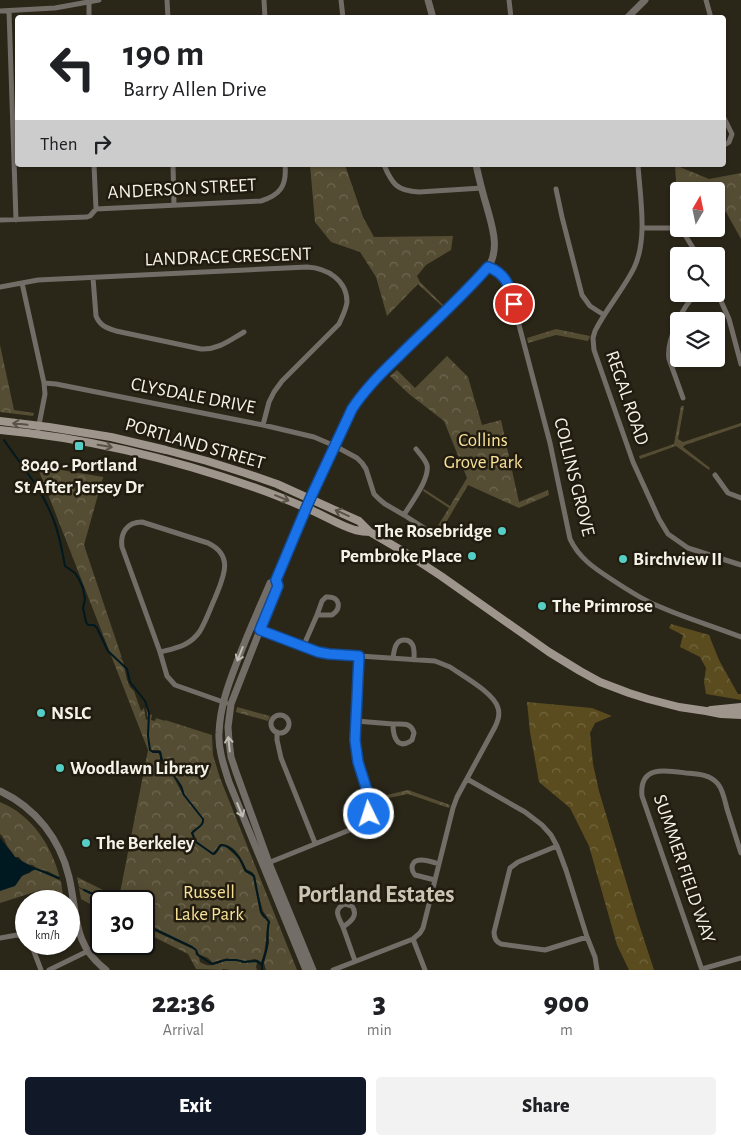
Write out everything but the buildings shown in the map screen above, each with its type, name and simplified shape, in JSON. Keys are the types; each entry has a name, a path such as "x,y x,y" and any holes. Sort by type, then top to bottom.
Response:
{"main road":[{"name":"PORTLAND STREET","path":"0,422 111,437 166,450 245,473 359,521 370,532 441,576 549,652 580,671 629,694 679,707 721,714 741,715"},
{"name":"PORTLAND STREET","path":"0,430 37,434 117,448 164,460 258,489 307,508 355,530 370,532"},
{"name":"PORTLAND STREET","path":"706,711 741,707"}],"street":[{"path":"0,11 55,8 99,0"},
{"path":"167,0 168,15"},
{"path":"264,0 265,15"},
{"path":"341,0 342,15"},
{"path":"428,0 432,15"},
{"path":"509,0 511,15"},
{"path":"630,15 645,0"},
{"path":"706,0 711,15"},
{"path":"89,2 89,15"},
{"path":"9,11 16,220"},
{"path":"726,122 732,134 729,142 726,144"},
{"path":"94,167 96,209"},
{"path":"173,167 174,205"},
{"name":"ANDERSON STREET","path":"0,220 87,217 96,209 261,200 276,195 283,186 285,167"},
{"path":"385,167 394,183 399,188 410,192 482,188"},
{"path":"313,970 229,782 220,749 219,733 223,702 251,626 270,583 276,580 310,499 352,409 365,390 488,267 493,257 495,236 477,167"},
{"name":"REGAL ROAD","path":"638,167 642,228 638,257 634,269 598,325 594,336 594,350 633,462 658,519 668,534 688,548 741,565"},
{"path":"556,189 582,295 590,306 604,314"},
{"path":"642,228 676,228 685,235 692,247"},
{"name":"COLLINS GROVE","path":"488,267 500,273 509,287 550,444 570,539 578,553 598,571 627,590 657,606 741,637"},
{"name":"LANDRACE CRESCENT","path":"0,287 38,280 307,268 315,268 332,274 344,287 346,294 347,304 339,324 282,381 269,402 263,425"},
{"path":"93,278 98,320 101,324 116,331 201,349 209,349 223,344 244,332"},
{"path":"22,283 44,383 45,394 37,434"},
{"path":"683,398 669,358 668,346 688,302"},
{"path":"721,302 729,319 741,364"},
{"name":"CLYSDALE DRIVE","path":"44,383 263,425 314,437 357,458 366,469 374,494 385,504 436,535"},
{"path":"404,515 422,485 427,471 425,461 416,449"},
{"path":"715,475 728,493 741,498"},
{"path":"160,652 184,646 198,635 224,574 225,564 221,554 213,546 142,522 135,522 123,532 122,547 160,652 166,676 175,685 231,704"},
{"path":"276,580 278,586 231,704 228,727 231,757 266,864 306,970"},
{"path":"303,647 321,604 324,599 332,597 337,601 339,606 332,616 317,615"},
{"path":"251,626 318,652 435,661 450,667 492,696 498,708 499,716 495,727 456,797 423,928 420,933 413,939 333,970"},
{"path":"392,658 397,643 401,640 406,640 413,646 414,660"},
{"path":"266,864 361,824 367,818 370,811 370,800 355,747 359,656"},
{"path":"356,721 403,724 410,726 414,733 410,742 403,744 396,740 393,724"},
{"path":"277,732 281,758 315,843"},
{"name":"SUMMER FIELD WAY","path":"702,970 642,796 642,786 646,778 653,772 661,770 703,775 713,780 721,789 741,853"},
{"path":"467,779 536,819 547,830 557,846 566,870 595,957 597,970"},
{"path":"0,791 31,811 42,822 58,846 69,878 78,931 88,952 106,970"},
{"path":"557,846 518,862 510,868 494,932 495,938 498,943 502,944 545,950 587,937"},
{"path":"435,880 415,875 412,866 413,863 419,860 439,864"},
{"path":"343,927 355,961"},
{"path":"0,938 15,935"},
{"path":"413,939 425,970"},
{"path":"49,970 88,952"},
{"path":"35,955 41,970"},
{"path":"702,970 741,958"}],"green space":[{"path":"310,167 346,167 363,217 374,237 453,236 451,250 426,265 417,276 420,282 444,306 418,284 387,316 376,277 360,252 331,242 315,222"},
{"path":"675,167 680,167 709,179 741,173 741,239 726,212 725,182 676,182"},
{"path":"556,329 590,336 588,341 556,335 528,343 527,338"},
{"path":"0,345 14,410 34,413 33,416 0,412"},
{"name":"Collins Grove Park","path":"447,356 468,377 482,425 501,420 519,502 548,490 549,495 519,508 468,485 441,531 437,527 449,508 423,491 424,489 450,506 467,478 444,421 409,394 390,376 397,370 415,388"},
{"path":"681,406 684,406 678,439 683,442 741,423 741,426 683,447 710,468 709,470 676,446 640,459 639,456 674,444"},
{"name":"Russell Lake Park","path":"37,466 103,477 84,545 122,658 120,657 123,661 127,680 134,691 141,711 144,708 146,720 148,719 147,705 149,714 152,715 151,720 155,721 156,718 165,720 212,735 213,755 220,778 297,970 266,970 264,963 269,943 268,929 270,921 263,911 255,876 246,869 240,856 229,846 220,844 213,853 197,842 193,834 197,829 191,833 197,844 213,855 216,854 221,846 225,846 239,859 244,871 253,877 260,912 268,921 261,962 255,959 244,961 227,958 213,963 208,958 198,954 196,950 187,944 155,929 155,890 121,890 148,750","holes":["151,750 161,751 164,763 169,766 187,798 183,795 167,767 160,763 160,755"]},
{"path":"671,624 709,635 719,660 738,694 741,694 741,700 706,694 704,682 706,668 700,657 680,647 683,635 669,628"},
{"path":"527,702 592,708 612,716 595,723 590,733 593,764 599,791 654,970 629,970 617,945 589,846 570,808 539,782"},
{"path":"237,707 270,716 268,721 236,712"},
{"path":"408,790 450,805 449,808 408,794 374,801 374,798"},
{"path":"0,802 22,815 39,833 52,855 60,879 44,870 40,871 61,881 62,890 15,890 15,898 0,903 0,888 16,884 22,875 30,873 32,869 35,870 36,868 33,865 24,864 19,857 15,857 0,834"},
{"name":"Russell Lake Park","path":"77,877 103,890 90,890 90,892 79,887"},
{"path":"79,888 90,894 90,904 81,899"},
{"name":"Russell Lake Park","path":"155,931 195,950 195,954 199,957 200,962 204,964 213,965 231,960 242,963 253,961 257,963 257,970 196,969 188,954 155,938"}],"water":[{"path":"0,838 15,857 36,869 22,876 15,886 0,891"}],"waterway":[{"path":"4,440 36,486 47,506 58,534 65,566 75,573 83,588 85,599 83,608 86,622 88,625 94,625 97,628 108,651 127,669 130,682 145,701 149,713 148,736 150,750 160,752 162,763 167,766 181,786 184,795 203,819 201,825 192,833 196,842 213,854 221,845 230,848 239,858 246,871 254,876 261,912 269,922 262,970"},
{"path":"34,868 59,878"},
{"path":"84,890 90,893"},
{"path":"155,929 192,947 198,955 212,964 225,960 236,960 245,962 257,961 262,965"}],"place":[{"name":"8040 - Portland St After Jersey Dr","path":"79,446"},
{"name":"The Rosebridge","path":"502,531"},
{"name":"Pembroke Place","path":"472,556"},
{"name":"Birchview II","path":"623,559"},
{"name":"The Primrose","path":"542,606"},
{"name":"NSLC","path":"41,713"},
{"name":"Woodlawn Library","path":"60,768"},
{"name":"The Berkeley","path":"86,843"}],"district":[{"name":"Portland Estates","path":"376,895"}],"route":[{"path":"369,814 370,800 355,747 359,656 318,652 260,630 278,586 276,580 310,499 352,409 365,390 488,267 504,277 514,304"}]}
